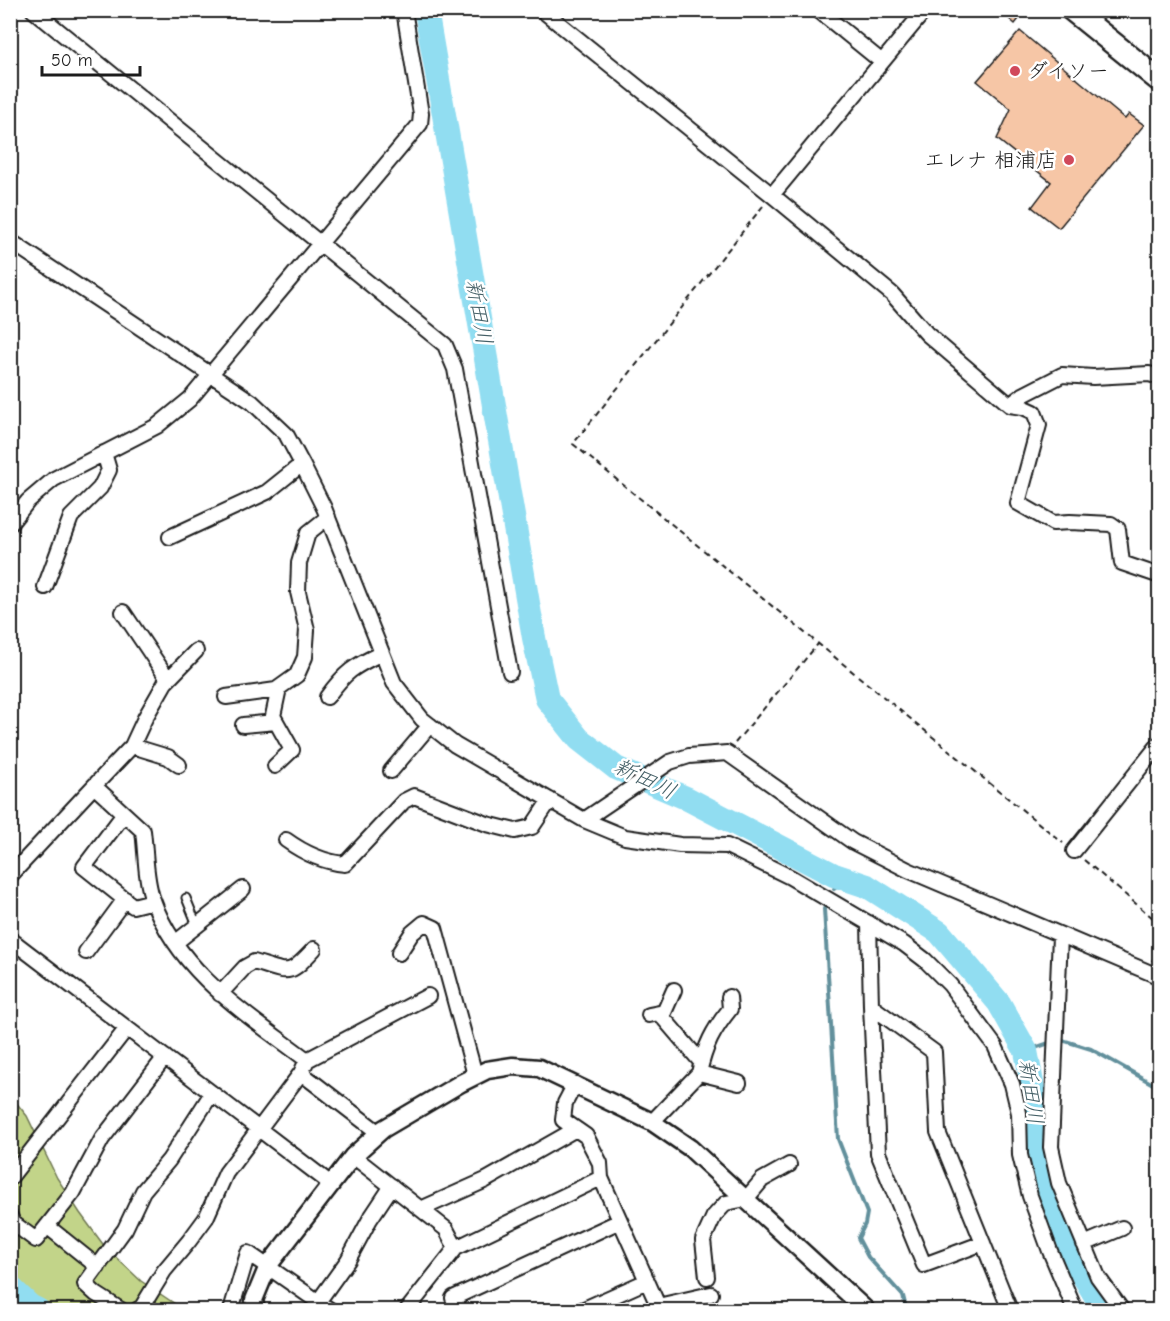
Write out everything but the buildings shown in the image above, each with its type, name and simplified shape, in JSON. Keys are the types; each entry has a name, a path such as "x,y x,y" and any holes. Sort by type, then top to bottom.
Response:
{"main road":[{"path":"1072,10 1160,81"}],"street":[{"path":"33,10 445,345 455,369 510,672"},
{"path":"10,524 28,501 54,479 157,426 190,399 420,124 421,114 404,10"},
{"path":"542,10 892,294 927,334 1010,405 1034,412 1039,425 1018,503 1053,523 1111,524 1118,529 1122,563 1160,576"},
{"path":"818,10 882,63"},
{"path":"772,195 925,10"},
{"path":"10,241 252,402 286,434 328,517 394,683 422,719 455,745 584,820 625,837 680,845 728,846 790,877 904,944 925,960 950,985 996,1046 1012,1084 1019,1113 1020,1155 1030,1196 1075,1311"},
{"path":"1010,405 1023,395 1062,375 1092,377 1149,374 1160,377"},
{"path":"45,587 71,517 100,488 109,470 104,453"},
{"path":"170,537 195,532 267,492 302,464"},
{"path":"226,698 276,690 297,675 305,657 306,630 298,592 299,563 308,533 328,517"},
{"path":"123,612 168,679"},
{"path":"10,876 132,746 144,718 168,679 196,651"},
{"path":"327,697 352,667 382,654"},
{"path":"274,766 292,750 273,716 279,688"},
{"path":"243,725 276,722"},
{"path":"391,771 430,725"},
{"path":"1074,851 1160,743"},
{"path":"132,746 168,757 179,765"},
{"path":"584,820 670,762 689,756 727,753 853,842 908,870 1060,936 1160,976"},
{"path":"94,786 143,831 153,901 162,923 175,943 220,994 307,1060"},
{"path":"286,840 303,852 332,863 345,864 404,801 414,796 487,824 515,831 532,827 550,800"},
{"path":"124,814 84,867 133,906 153,901"},
{"path":"175,943 243,889"},
{"path":"86,952 125,900"},
{"path":"399,953 412,933 424,923 435,928 475,1076"},
{"path":"869,923 878,1153 924,1265 983,1243"},
{"path":"1060,936 1051,1147 1059,1183 1098,1277 1122,1311"},
{"path":"10,939 331,1184"},
{"path":"220,994 245,967 254,962 286,972 295,969 314,949"},
{"path":"674,990 655,1016 700,1067 739,1083"},
{"path":"137,1311 142,1307 164,1271 206,1218 226,1173 301,1073 307,1060 428,996"},
{"path":"652,1122 700,1067 704,1050 733,1001"},
{"path":"871,1006 934,1052 938,1132 1010,1311"},
{"path":"13,1170 127,1028"},
{"path":"10,1216 13,1223 36,1239 73,1193 102,1139 165,1057"},
{"path":"256,1311 254,1299 268,1266 353,1156 379,1132 475,1076 487,1070 513,1066 539,1068 575,1084 652,1122 690,1148 867,1311"},
{"path":"301,1073 379,1132"},
{"path":"575,1084 565,1102 563,1120 586,1136 591,1145 600,1163 601,1178 659,1308 711,1294"},
{"path":"121,1311 85,1284 125,1229 143,1191 169,1160 212,1093"},
{"path":"421,1209 486,1180 576,1129"},
{"path":"353,1156 446,1229 456,1248"},
{"path":"707,1277 703,1240 714,1216 726,1203 746,1199 762,1180 789,1165"},
{"path":"407,1311 456,1248 601,1178"},
{"path":"318,1302 348,1260 370,1219 392,1186"},
{"path":"459,1311 453,1298 620,1221"},
{"path":"47,1226 98,1267"},
{"path":"1084,1244 1122,1228"},
{"path":"231,1311 248,1253 330,1311"},
{"path":"582,1311 647,1281"}],"lane":[{"path":"186,898 197,925"}],"path":[{"path":"772,195 573,444 1074,851 1160,924"},
{"path":"727,753 818,644"}],"green space":[{"path":"10,1095 27,1116 57,1178 105,1247 141,1281 184,1310 15,1310 11,1306"}],"waterway":[{"name":"新田川","path":"426,10 534,638 547,699 579,739 616,768 686,798 834,875 867,886 939,932 999,1003 1026,1051 1037,1110 1038,1165 1071,1255 1104,1310"},
{"path":"834,889 840,878"},
{"path":"824,909 838,1139 867,1213 865,1224 858,1238 868,1257 903,1296 905,1304"},
{"path":"1059,1039 1091,1049 1160,1088"},
{"path":"1026,1051 1052,1042"},
{"path":"10,1287 30,1306 38,1310"}],"place":[{"name":"ダイソー","path":"1015,71"},
{"name":"エレナ 相浦店","path":"1069,160"}]}
